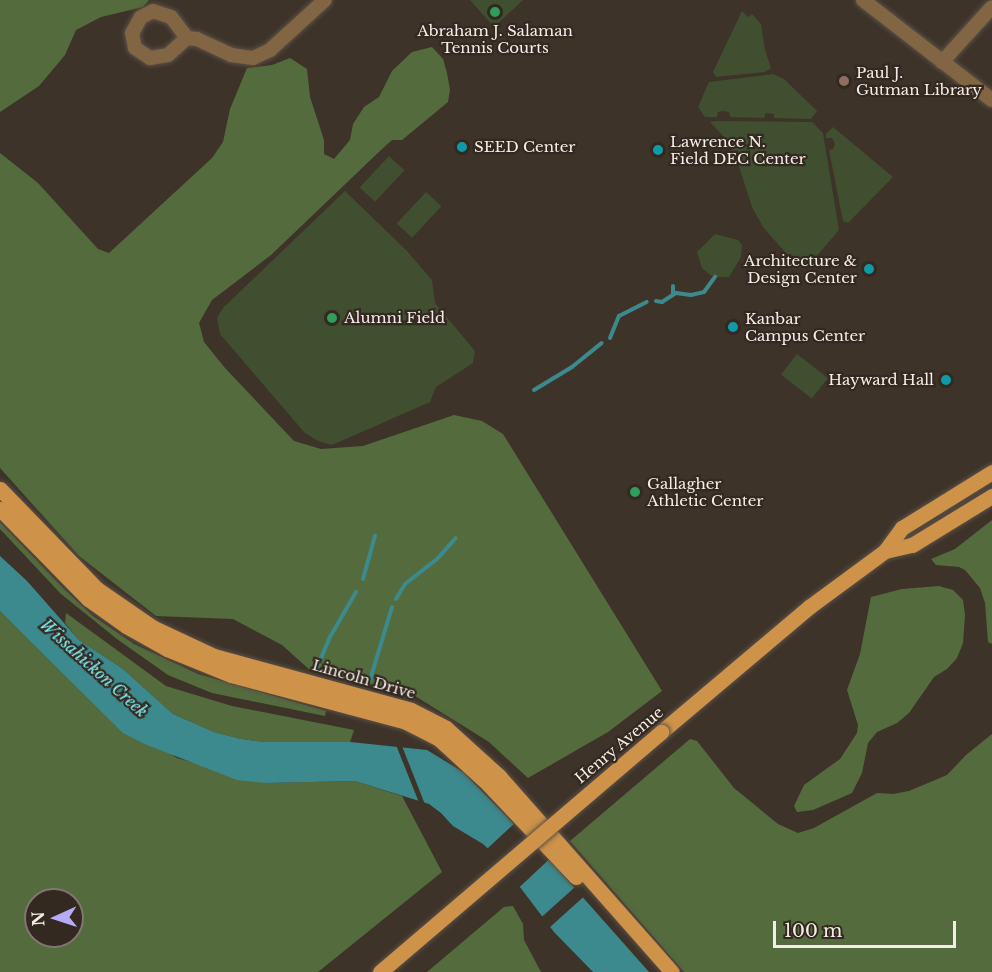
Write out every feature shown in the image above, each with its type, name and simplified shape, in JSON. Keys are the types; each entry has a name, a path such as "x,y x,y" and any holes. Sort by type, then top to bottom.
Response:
{"main road":[{"name":"Henry Avenue","path":"380,972 809,606 885,551 902,528 992,472"},
{"name":"Lincoln Drive","path":"0,489 97,589 152,627 214,656 411,710 446,728 499,776 672,972"},
{"name":"Henry Avenue","path":"885,551 912,545 992,496"},
{"name":"Lincoln Drive","path":"0,509 88,599 126,626 167,649 231,675 406,722 439,739 518,816 659,972"}],"street":[{"path":"187,38 197,39 246,58 265,54 326,0"},
{"path":"863,0 992,100"},
{"path":"942,62 992,7"}],"green space":[{"path":"0,0 149,0 143,7 101,17 76,30 65,55 39,86 0,112"},
{"name":"Abraham J. Salaman Tennis Courts","path":"470,0 523,0 494,27"},
{"path":"742,11 748,17 752,14 761,24 765,50 771,68 765,72 716,77 713,72"},
{"path":"432,47 443,59 450,90 448,102 402,140 392,140 271,255 212,300 199,323 204,342 225,368 294,441 321,449 363,446 454,415 482,421 503,434 662,691 608,732 528,778 489,742 399,686 386,689 311,671 282,645 233,619 156,616 79,556 0,468 0,153 38,183 98,249 109,253 212,158 223,142 230,109 247,68 272,65 290,58 307,69 310,97 324,140 324,154 334,159 350,140 353,124 364,107 379,97 392,71 412,52"},
{"path":"773,74 784,79 817,111 811,119 774,118 774,114 766,113 764,118 730,117 729,112 723,111 718,112 717,117 705,117 698,107 709,82"},
{"path":"710,122 812,122 823,133 839,230 811,263 803,264 795,256 792,260 763,227 752,207 736,157 725,138"},
{"path":"833,127 893,177 848,223 843,221 829,150 833,149 835,144 832,138 826,138 826,134"},
{"path":"389,156 404,170 375,202 360,187"},
{"name":"Alumni Field","path":"345,191 407,251 432,280 435,303 475,351 473,363 436,387 430,402 332,445 318,441 304,432 220,334 217,318 223,308"},
{"path":"426,192 441,206 412,238 397,223"},
{"path":"715,234 738,240 742,245 741,257 729,277 715,277 702,268 697,252"},
{"path":"797,354 828,378 812,398 781,374"},
{"path":"992,520 992,644 988,642 985,603 980,588 965,570 959,567 936,565 931,559 955,549"},
{"path":"0,522 93,616 134,644 198,674 326,711 325,716 212,693 168,675 117,639 61,594 0,529"},
{"path":"939,586 953,590 963,600 965,615 963,643 957,658 947,669 934,677 909,713 897,723 877,732 868,743 862,773 852,793 813,810 797,812 794,806 804,785 840,759 857,733 858,725 847,690 860,654 871,597 902,589"},
{"path":"0,611 102,710 177,758 267,783 355,781 402,796 442,872 318,972 0,972"},
{"path":"66,613 166,686 232,706 354,730 350,742 265,742 241,739 214,732 173,714 123,669 79,640 65,623"},
{"path":"992,734 992,972 684,972 570,841 690,739 697,741 734,788 778,824 798,833 814,828 877,793 893,794 909,791 947,775 966,755"},
{"path":"513,906 523,924 524,940 541,972 427,972 504,907"}],"water":[{"name":"Wissahickon Creek","path":"0,556 27,581 79,640 123,669 173,714 214,732 241,739 265,742 350,742 427,750 463,772 555,866 649,972 593,972 554,932 498,858 483,844 453,826 429,804 355,781 267,783 237,780 147,745 123,733 0,611"}],"pier":[{"path":"396,745 402,746 426,807 420,805"},
{"path":"517,821 551,858 520,887 486,850"},
{"path":"575,887 584,897 550,927 541,918"}],"waterway":[{"path":"656,301 662,302 676,293 691,295 704,292 715,277"},
{"path":"673,286 673,294"},
{"path":"610,338 619,316 647,302"},
{"path":"534,390 572,367 602,343"},
{"path":"363,579 375,536"},
{"path":"396,599 405,584 437,559 456,538"},
{"path":"316,670 330,637 356,592"},
{"path":"370,680 392,607"}],"place":[{"name":"Abraham J. Salaman Tennis Courts","path":"495,12"},
{"name":"Paul J. Gutman Library","path":"844,81"},
{"name":"SEED Center","path":"462,147"},
{"name":"Lawrence N. Field DEC Center","path":"658,150"},
{"name":"Architecture & Design Center","path":"869,269"},
{"name":"Alumni Field","path":"332,318"},
{"name":"Kanbar Campus Center","path":"733,327"},
{"name":"Hayward Hall","path":"946,380"},
{"name":"Gallagher Athletic Center","path":"635,492"}]}
